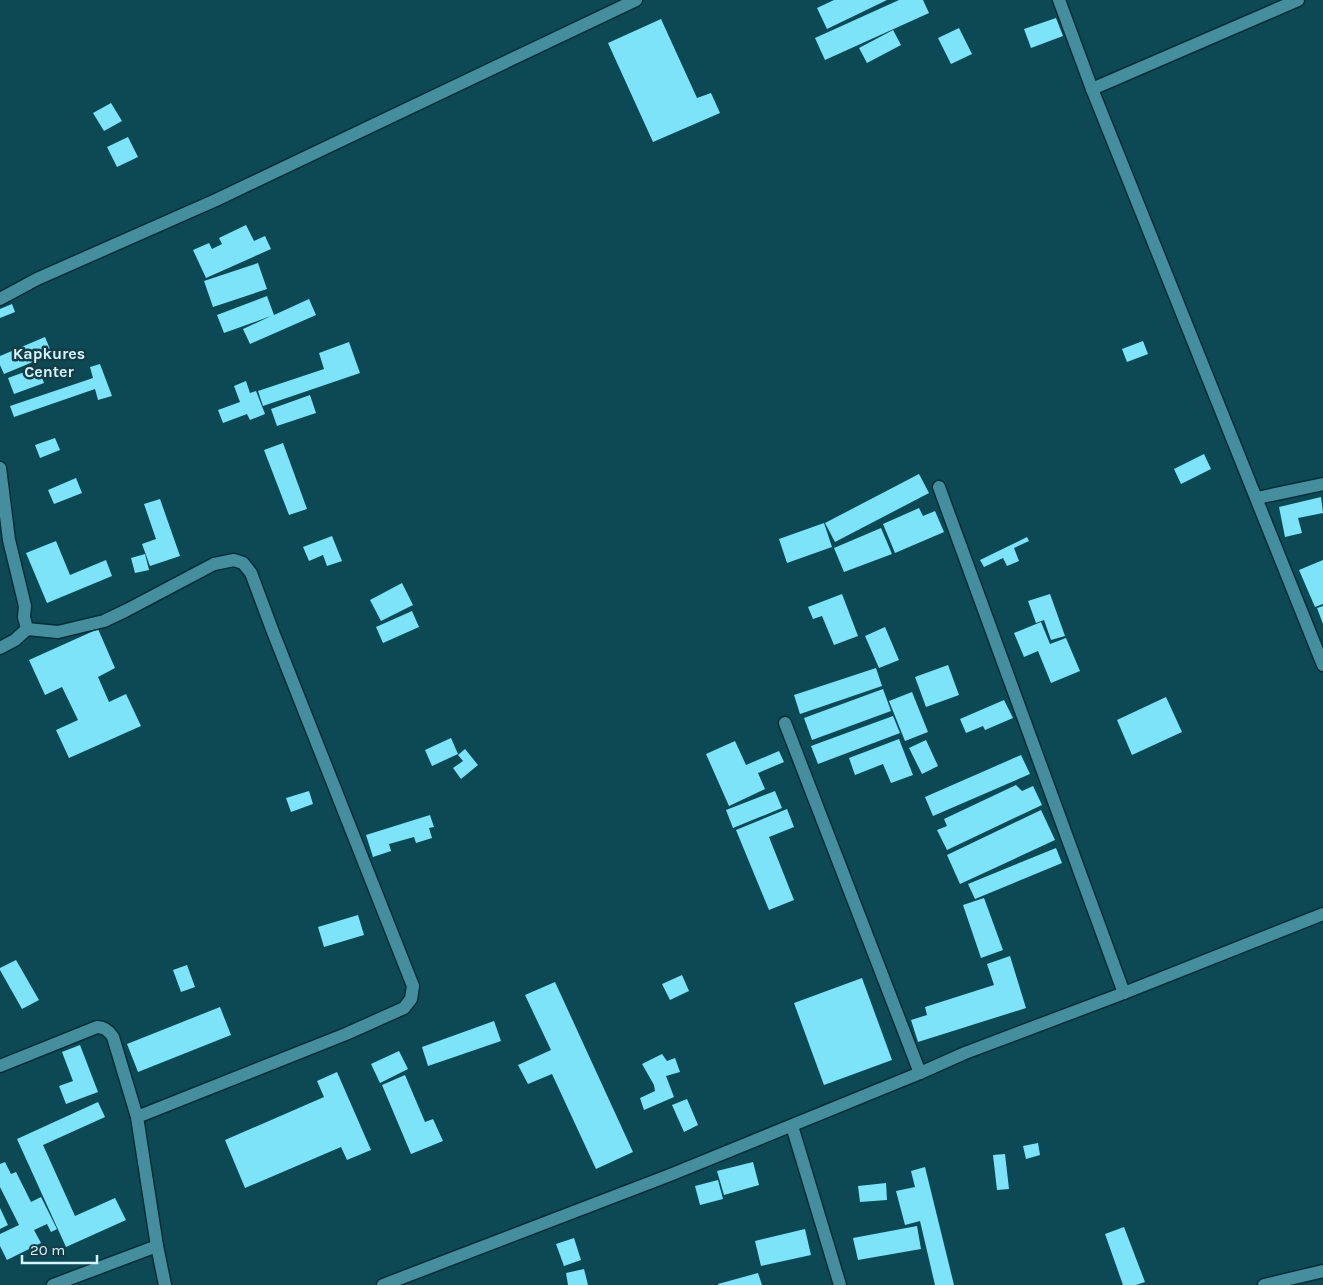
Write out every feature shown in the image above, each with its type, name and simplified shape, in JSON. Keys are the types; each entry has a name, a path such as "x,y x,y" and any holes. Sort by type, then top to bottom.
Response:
{"street":[{"path":"0,299 37,279 225,196 636,0"},
{"path":"1058,0 1323,665"},
{"path":"1092,89 1298,0"},
{"path":"0,468 8,540 25,606 24,617 27,629"},
{"path":"1257,498 1323,484"},
{"path":"939,487 1124,993"},
{"path":"0,648 15,640 27,629 58,632 104,621 214,564 234,560 244,563 251,573 276,641 413,986 411,999 404,1008 396,1012 346,1034 137,1117"},
{"path":"785,723 920,1074"},
{"path":"383,1285 670,1175 920,1074 964,1053 1124,993 1323,914"},
{"path":"0,1066 97,1027 109,1031 113,1037 137,1117 165,1285"},
{"path":"792,1126 840,1285"},
{"path":"53,1285 157,1246"},
{"path":"1264,1285 1323,1271"}],"building":[{"path":"834,0 887,0 827,29 817,8"},
{"path":"899,0 923,0 929,13 825,60 815,38"},
{"path":"1056,18 1063,36 1031,48 1024,29"},
{"path":"661,19 697,98 711,93 720,113 653,142 608,43"},
{"path":"959,28 972,54 951,64 938,38"},
{"path":"893,30 901,45 867,63 859,48"},
{"path":"111,103 122,121 104,131 93,113"},
{"path":"128,137 138,157 117,167 107,147"},
{"path":"246,225 254,241 265,236 271,249 206,278 193,250 209,243 212,249 222,244 219,238"},
{"path":"258,263 267,289 213,307 204,281"},
{"path":"267,296 274,315 309,299 316,315 250,344 243,329 271,316 224,333 217,315"},
{"path":"12,304 15,312 0,318 0,309"},
{"path":"45,337 52,354 4,374 0,365 0,356"},
{"path":"1143,341 1148,354 1127,362 1122,349"},
{"path":"349,342 360,373 263,406 258,391 324,369 319,353"},
{"path":"100,364 112,396 98,400 95,389 14,417 10,406 93,378 90,367"},
{"path":"38,367 44,383 14,394 8,378"},
{"path":"246,381 250,393 256,391 265,414 250,420 247,414 223,423 218,410 240,402 234,386"},
{"path":"310,395 316,413 277,426 271,409"},
{"path":"55,438 60,450 40,458 35,445"},
{"path":"283,443 307,509 289,515 264,450"},
{"path":"1204,454 1211,469 1181,484 1174,469"},
{"path":"919,474 929,493 835,542 825,523"},
{"path":"76,478 82,493 54,504 48,490"},
{"path":"1321,497 1323,513 1298,518 1302,533 1285,537 1279,507"},
{"path":"160,499 180,556 150,566 142,544 156,539 144,504"},
{"path":"919,508 923,516 935,511 944,532 895,553 883,524"},
{"path":"824,523 832,547 787,563 779,539"},
{"path":"881,528 892,554 844,572 834,548"},
{"path":"332,536 342,561 327,566 323,555 309,561 303,547"},
{"path":"1027,537 1029,541 1014,548 1019,561 1007,566 1003,558 984,567 980,560"},
{"path":"56,541 70,575 106,560 112,576 47,603 26,553"},
{"path":"145,554 149,570 135,573 131,558"},
{"path":"1323,560 1323,604 1315,607 1299,570"},
{"path":"402,583 413,605 381,621 370,600"},
{"path":"842,594 858,636 834,645 822,616 813,619 808,607"},
{"path":"1050,594 1065,636 1051,640 1044,620 1036,623 1028,601"},
{"path":"1323,606 1323,624 1317,608"},
{"path":"412,611 419,627 383,643 376,627"},
{"path":"1041,622 1050,644 1066,638 1080,671 1051,683 1038,651 1024,657 1014,633"},
{"path":"885,627 899,660 879,668 865,636"},
{"path":"98,629 115,668 98,677 109,702 126,694 141,726 69,758 56,730 78,720 62,687 45,695 29,660"},
{"path":"948,665 959,695 926,707 915,677"},
{"path":"876,668 882,686 800,714 794,695"},
{"path":"883,689 891,711 812,740 804,718"},
{"path":"912,692 928,732 905,741 889,701"},
{"path":"1166,697 1182,732 1132,755 1117,720"},
{"path":"1004,700 1013,718 985,730 983,726 966,733 960,719"},
{"path":"893,716 900,733 818,764 811,746"},
{"path":"451,738 458,754 432,766 425,750"},
{"path":"899,739 913,775 891,783 883,764 855,775 849,758"},
{"path":"926,740 938,766 922,774 909,748"},
{"path":"735,741 746,765 779,751 784,762 758,773 765,789 729,806 706,754"},
{"path":"465,749 478,765 461,779 453,768 463,761 458,755"},
{"path":"1021,755 1030,774 933,816 925,797"},
{"path":"1016,785 1022,791 1033,786 1042,805 947,850 937,830 947,826 944,819"},
{"path":"309,791 313,804 291,812 286,798"},
{"path":"775,791 782,808 733,828 726,810"},
{"path":"787,809 794,827 769,837 794,900 769,910 736,830"},
{"path":"1041,810 1055,840 960,884 947,855"},
{"path":"430,815 434,827 429,828 432,838 416,843 414,837 389,844 391,851 373,857 366,835"},
{"path":"1056,848 1062,863 975,899 968,884"},
{"path":"984,898 1003,950 981,958 963,905"},
{"path":"358,915 364,935 324,947 318,927"},
{"path":"1010,956 1026,1008 918,1042 911,1020 927,1015 925,1007 994,985 987,964"},
{"path":"16,960 39,1000 22,1009 0,970 0,968"},
{"path":"187,965 195,987 181,992 173,970"},
{"path":"682,975 689,991 670,1000 662,984"},
{"path":"862,978 892,1060 824,1085 794,1003"},
{"path":"555,982 633,1152 596,1169 552,1074 528,1084 518,1065 551,1050 525,995"},
{"path":"220,1007 231,1035 138,1072 127,1044"},
{"path":"494,1021 501,1041 428,1066 422,1047"},
{"path":"80,1045 98,1092 66,1104 59,1086 73,1081 62,1052"},
{"path":"399,1051 408,1069 380,1083 371,1064"},
{"path":"662,1054 667,1061 675,1058 680,1072 666,1076 674,1097 644,1110 640,1098 655,1091 654,1085 642,1064"},
{"path":"337,1072 371,1150 347,1160 341,1147 245,1188 225,1140 324,1097 317,1081"},
{"path":"405,1075 425,1122 433,1119 443,1141 411,1154 382,1085"},
{"path":"687,1099 698,1125 684,1132 672,1105"},
{"path":"98,1102 105,1117 43,1145 75,1216 115,1198 126,1220 66,1247 17,1139"},
{"path":"1038,1143 1040,1155 1026,1159 1023,1146"},
{"path":"1005,1154 1009,1189 997,1190 993,1155"},
{"path":"5,1162 11,1174 16,1172 31,1202 41,1197 57,1229 51,1232 47,1224 34,1230 41,1243 7,1260 0,1246 0,1234 19,1225 0,1187 0,1164"},
{"path":"753,1162 759,1185 724,1195 717,1171"},
{"path":"925,1167 954,1285 935,1285 920,1221 905,1225 896,1191 915,1187 911,1171"},
{"path":"718,1180 723,1199 700,1205 695,1186"},
{"path":"886,1183 887,1200 860,1202 858,1186"},
{"path":"0,1208 8,1225 0,1229"},
{"path":"917,1226 921,1249 858,1260 853,1238"},
{"path":"1124,1227 1145,1282 1136,1285 1123,1285 1105,1234"},
{"path":"805,1229 811,1255 761,1266 755,1241"},
{"path":"574,1238 581,1260 564,1266 556,1244"},
{"path":"584,1269 588,1285 568,1285 566,1273"},
{"path":"758,1273 762,1285 718,1285 718,1284"}],"district":[{"name":"Kapkures Center","path":"49,362"}]}
